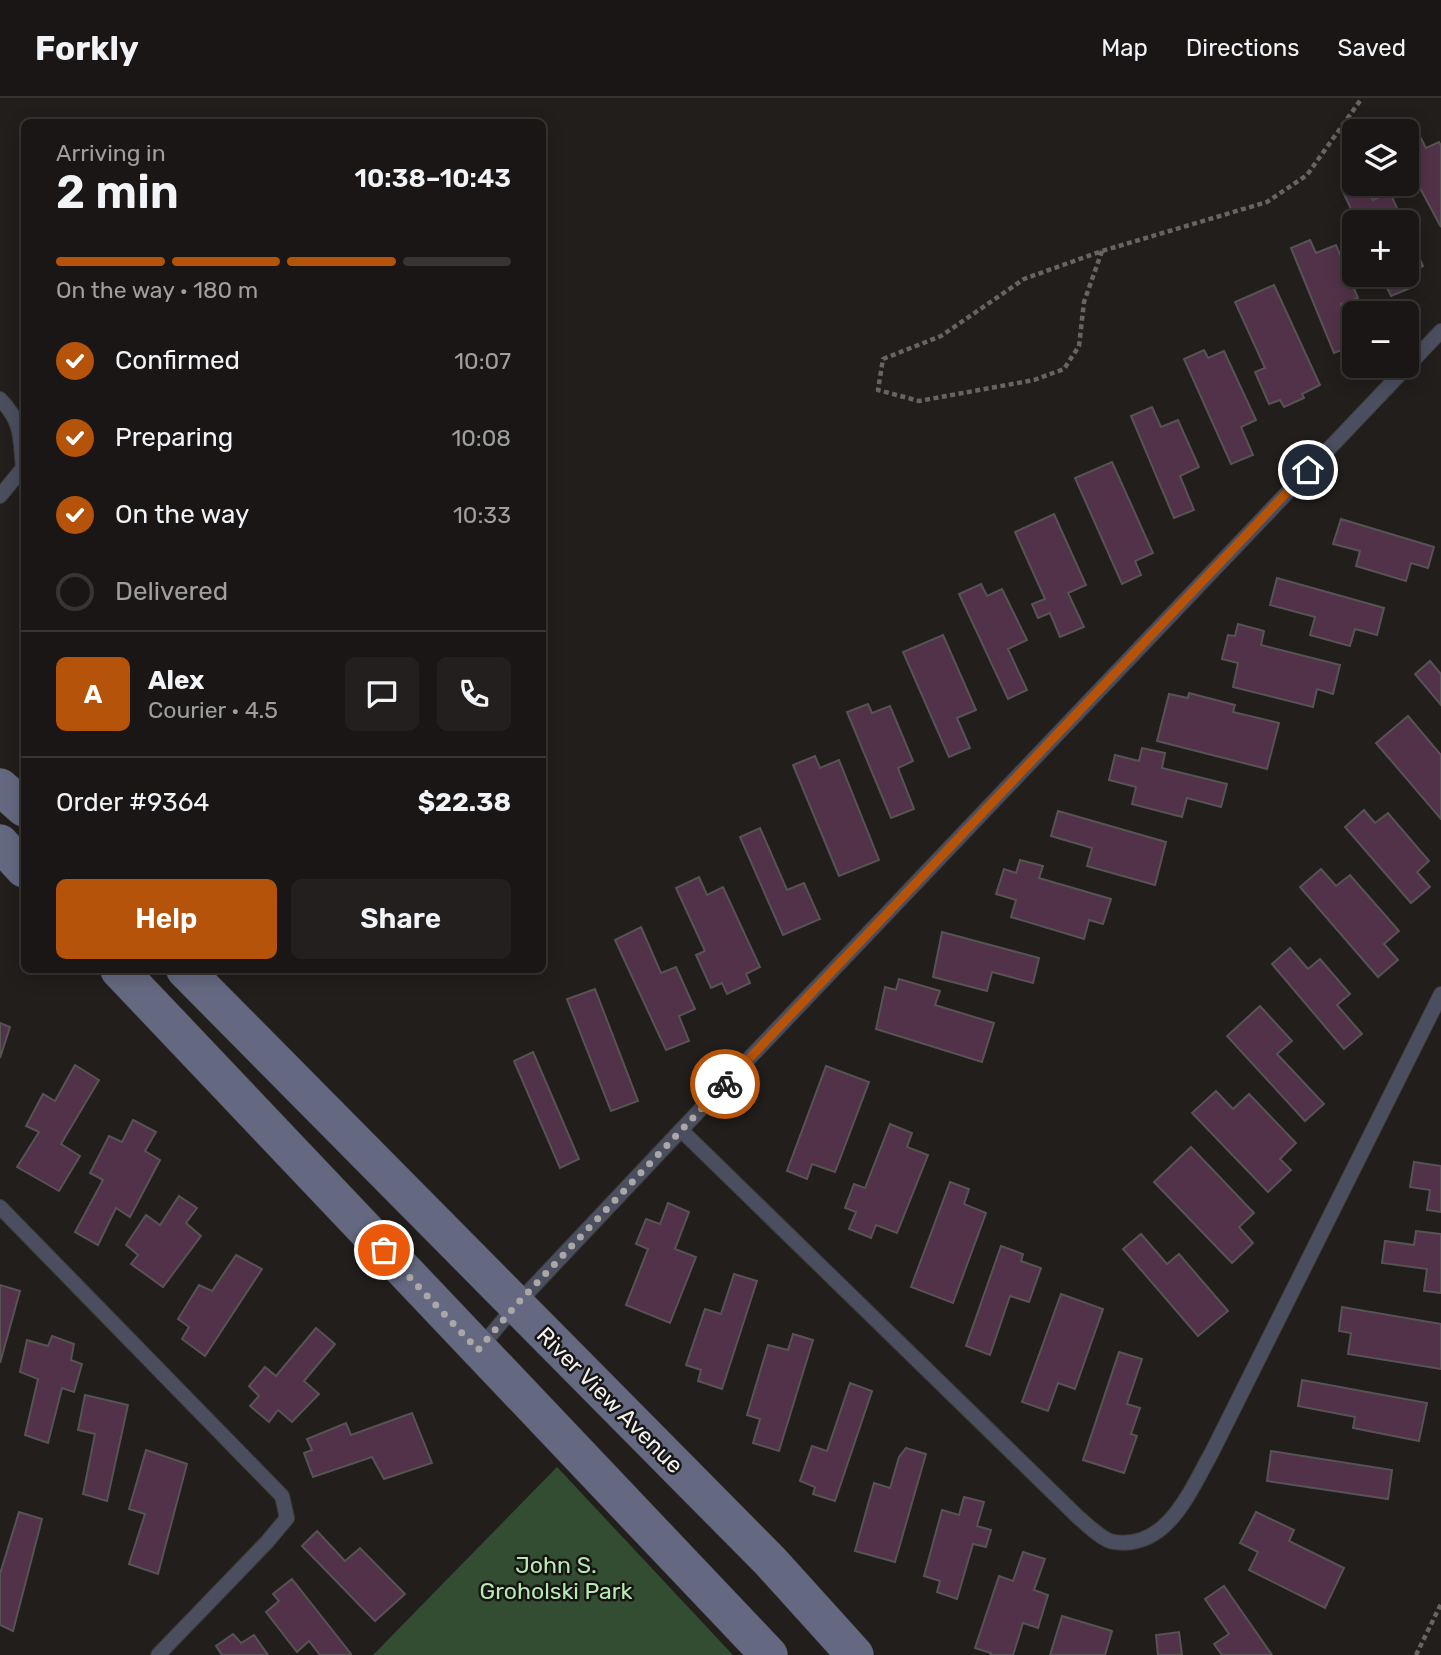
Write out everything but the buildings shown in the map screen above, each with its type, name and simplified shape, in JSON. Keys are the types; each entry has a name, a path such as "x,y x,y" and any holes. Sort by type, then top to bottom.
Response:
{"main road":[{"path":"0,788 21,806"},
{"path":"0,843 21,866"},
{"path":"122,973 769,1655"},
{"name":"River View Avenue","path":"188,973 769,1561 855,1655"}],"lane":[{"path":"478,1350 516,1305 681,1130 1441,331"},
{"path":"0,399 15,414 21,444"},
{"path":"0,496 21,470"},
{"path":"681,1130 1079,1518 1112,1542 1143,1540 1175,1518 1211,1454 1441,994"},
{"path":"0,1207 282,1496 287,1518 158,1655"}],"path":[{"path":"1102,251 1084,302 1079,346 1064,369 1034,380 919,401 878,390 883,359 941,336 1024,279 1102,251 1267,202 1307,175 1362,98"},
{"path":"1416,1655 1441,1604"}],"green space":[{"name":"John S. Groholski Park","path":"557,1467 733,1655 373,1655"}],"way so far":[{"path":"384,1250 478,1350 516,1305 725,1084"}],"route":[{"path":"725,1084 1308,470"}]}
